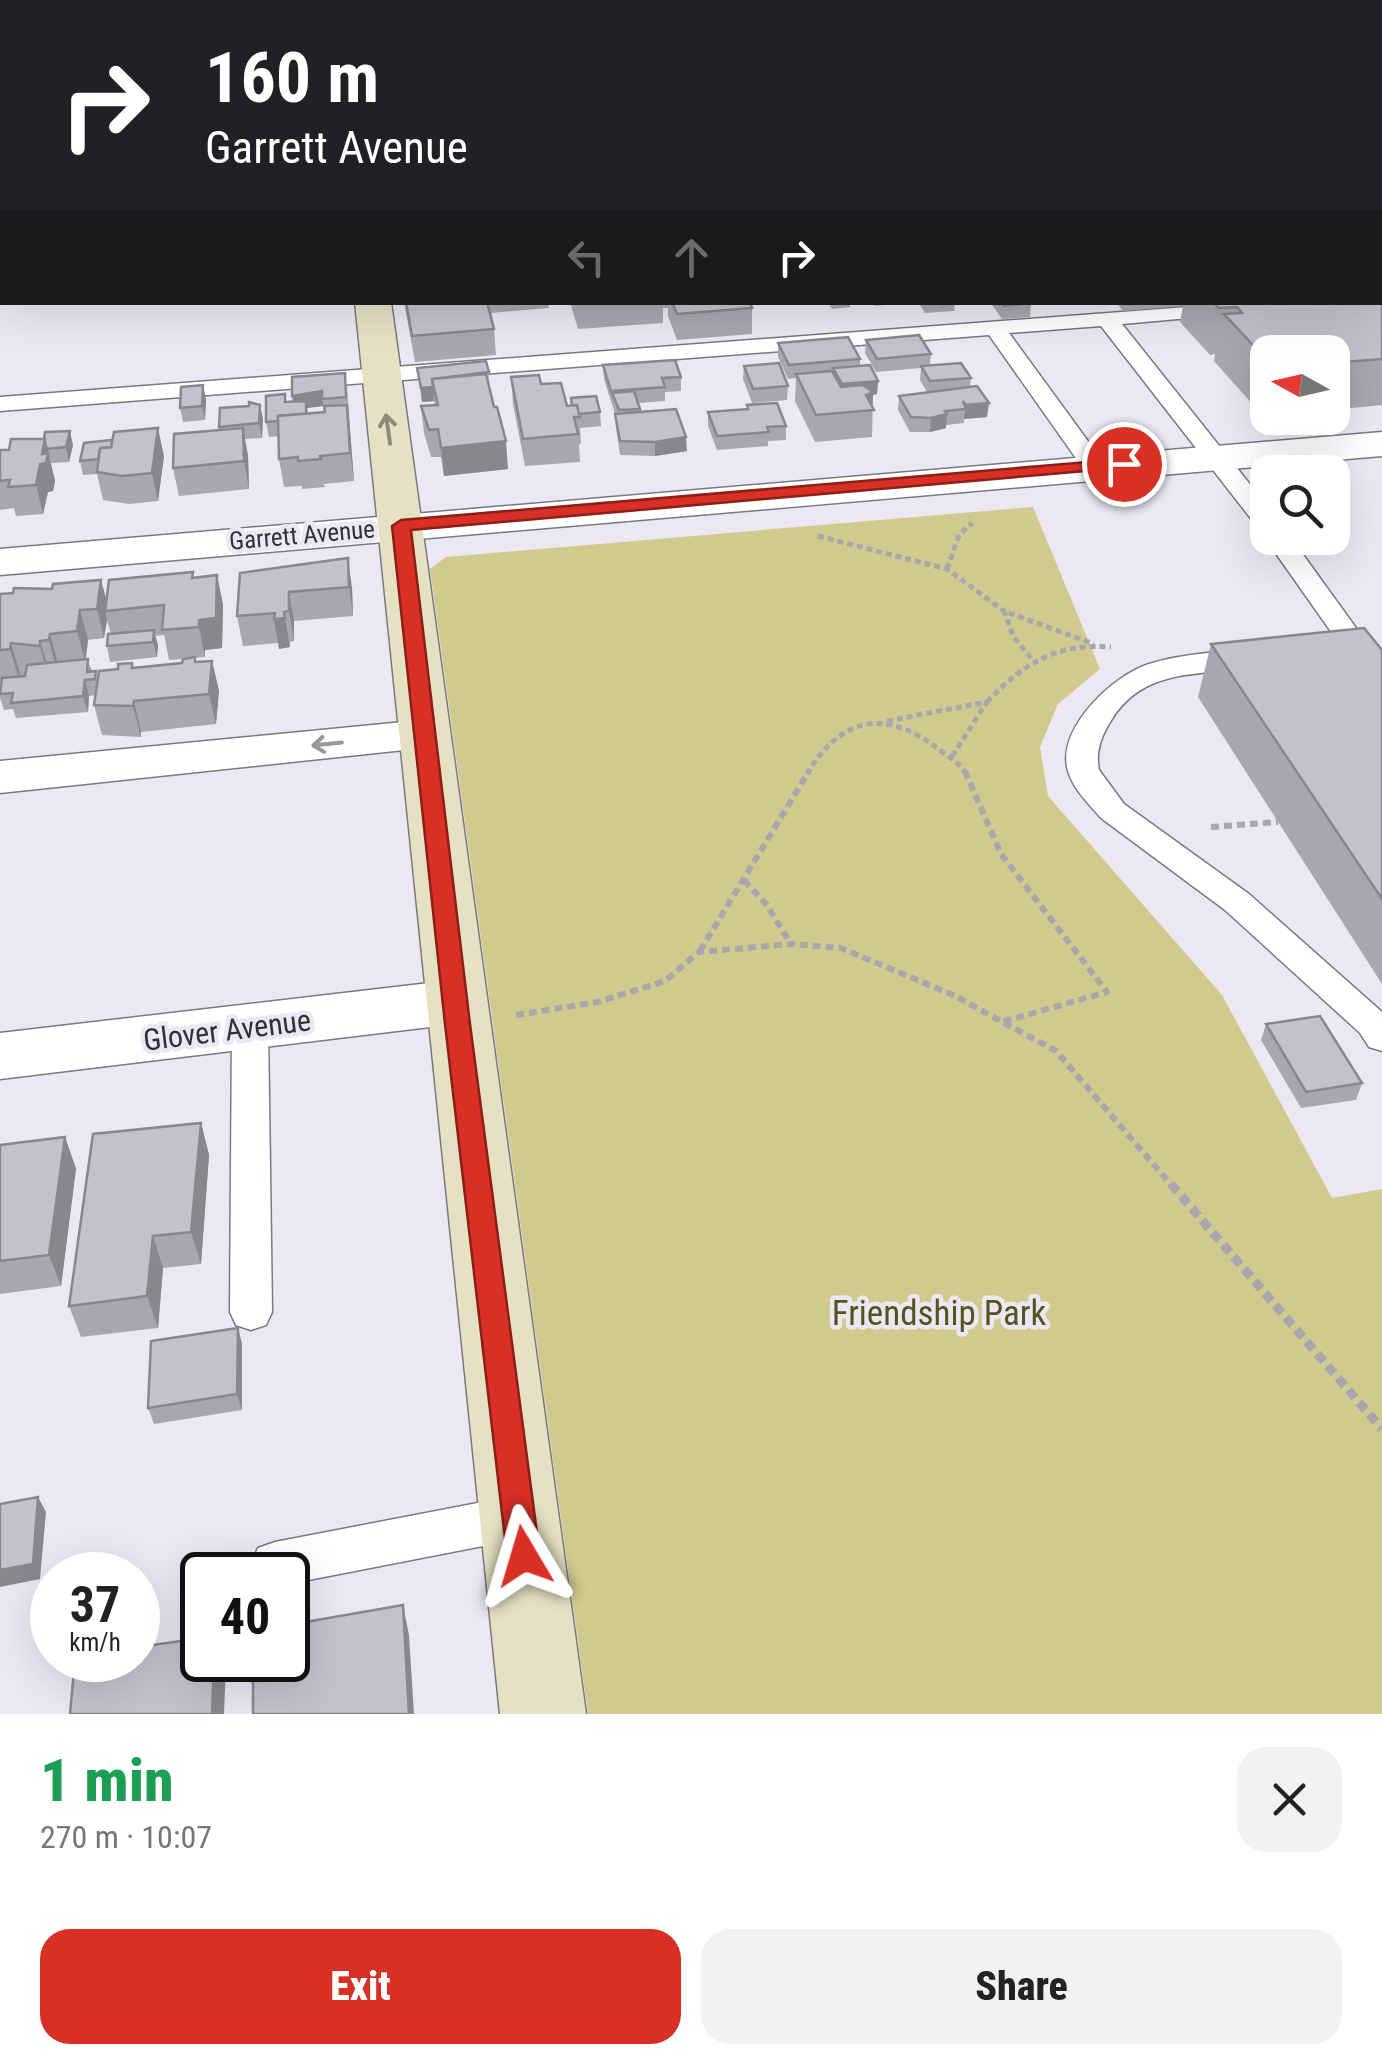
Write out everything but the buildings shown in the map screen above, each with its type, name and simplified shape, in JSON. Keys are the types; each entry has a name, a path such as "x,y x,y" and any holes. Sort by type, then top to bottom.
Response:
{"street":[{"path":"373,305 543,1714"},
{"name":"Garrett Avenue","path":"0,562 1382,444"},
{"path":"0,777 424,734"},
{"name":"Glover Avenue","path":"0,1056 250,1027 456,1013"}],"lane":[{"path":"176,0 189,0"},
{"path":"0,404 1244,309"},
{"path":"1107,319 1250,500"},
{"path":"994,328 1094,466"},
{"path":"1290,555 1382,684"},
{"path":"1320,654 1358,651"},
{"path":"1281,656 1151,670 1118,689 1080,750 1086,776 1106,806 1234,900 1373,1024 1382,1038"},
{"path":"250,1027 251,1312"},
{"path":"310,1557 519,1517"}],"path":[{"path":"816,536 947,568 1004,612 1095,645 1130,650 1151,670"},
{"path":"1004,612 1012,636 1031,658"},
{"path":"951,758 987,702 1031,658 1095,645"},
{"path":"456,1013 598,1002 665,981 699,952 779,814 824,746 857,727 987,702"},
{"path":"886,721 924,738 964,768 1001,854 1107,992 1002,1022"},
{"path":"1196,828 1278,822"},
{"path":"744,880 766,904 791,944"},
{"path":"699,952 791,944 841,948 953,995 1056,1051 1382,1429"}],"green space":[{"name":"Friendship Park","path":"1033,507 1100,669 1058,704 1040,747 1048,796 1222,995 1332,1198 1382,1189 1382,1714 588,1714 430,569 446,557"}],"route":[{"path":"524,1556 457,1024 401,526 1124,464"}]}
